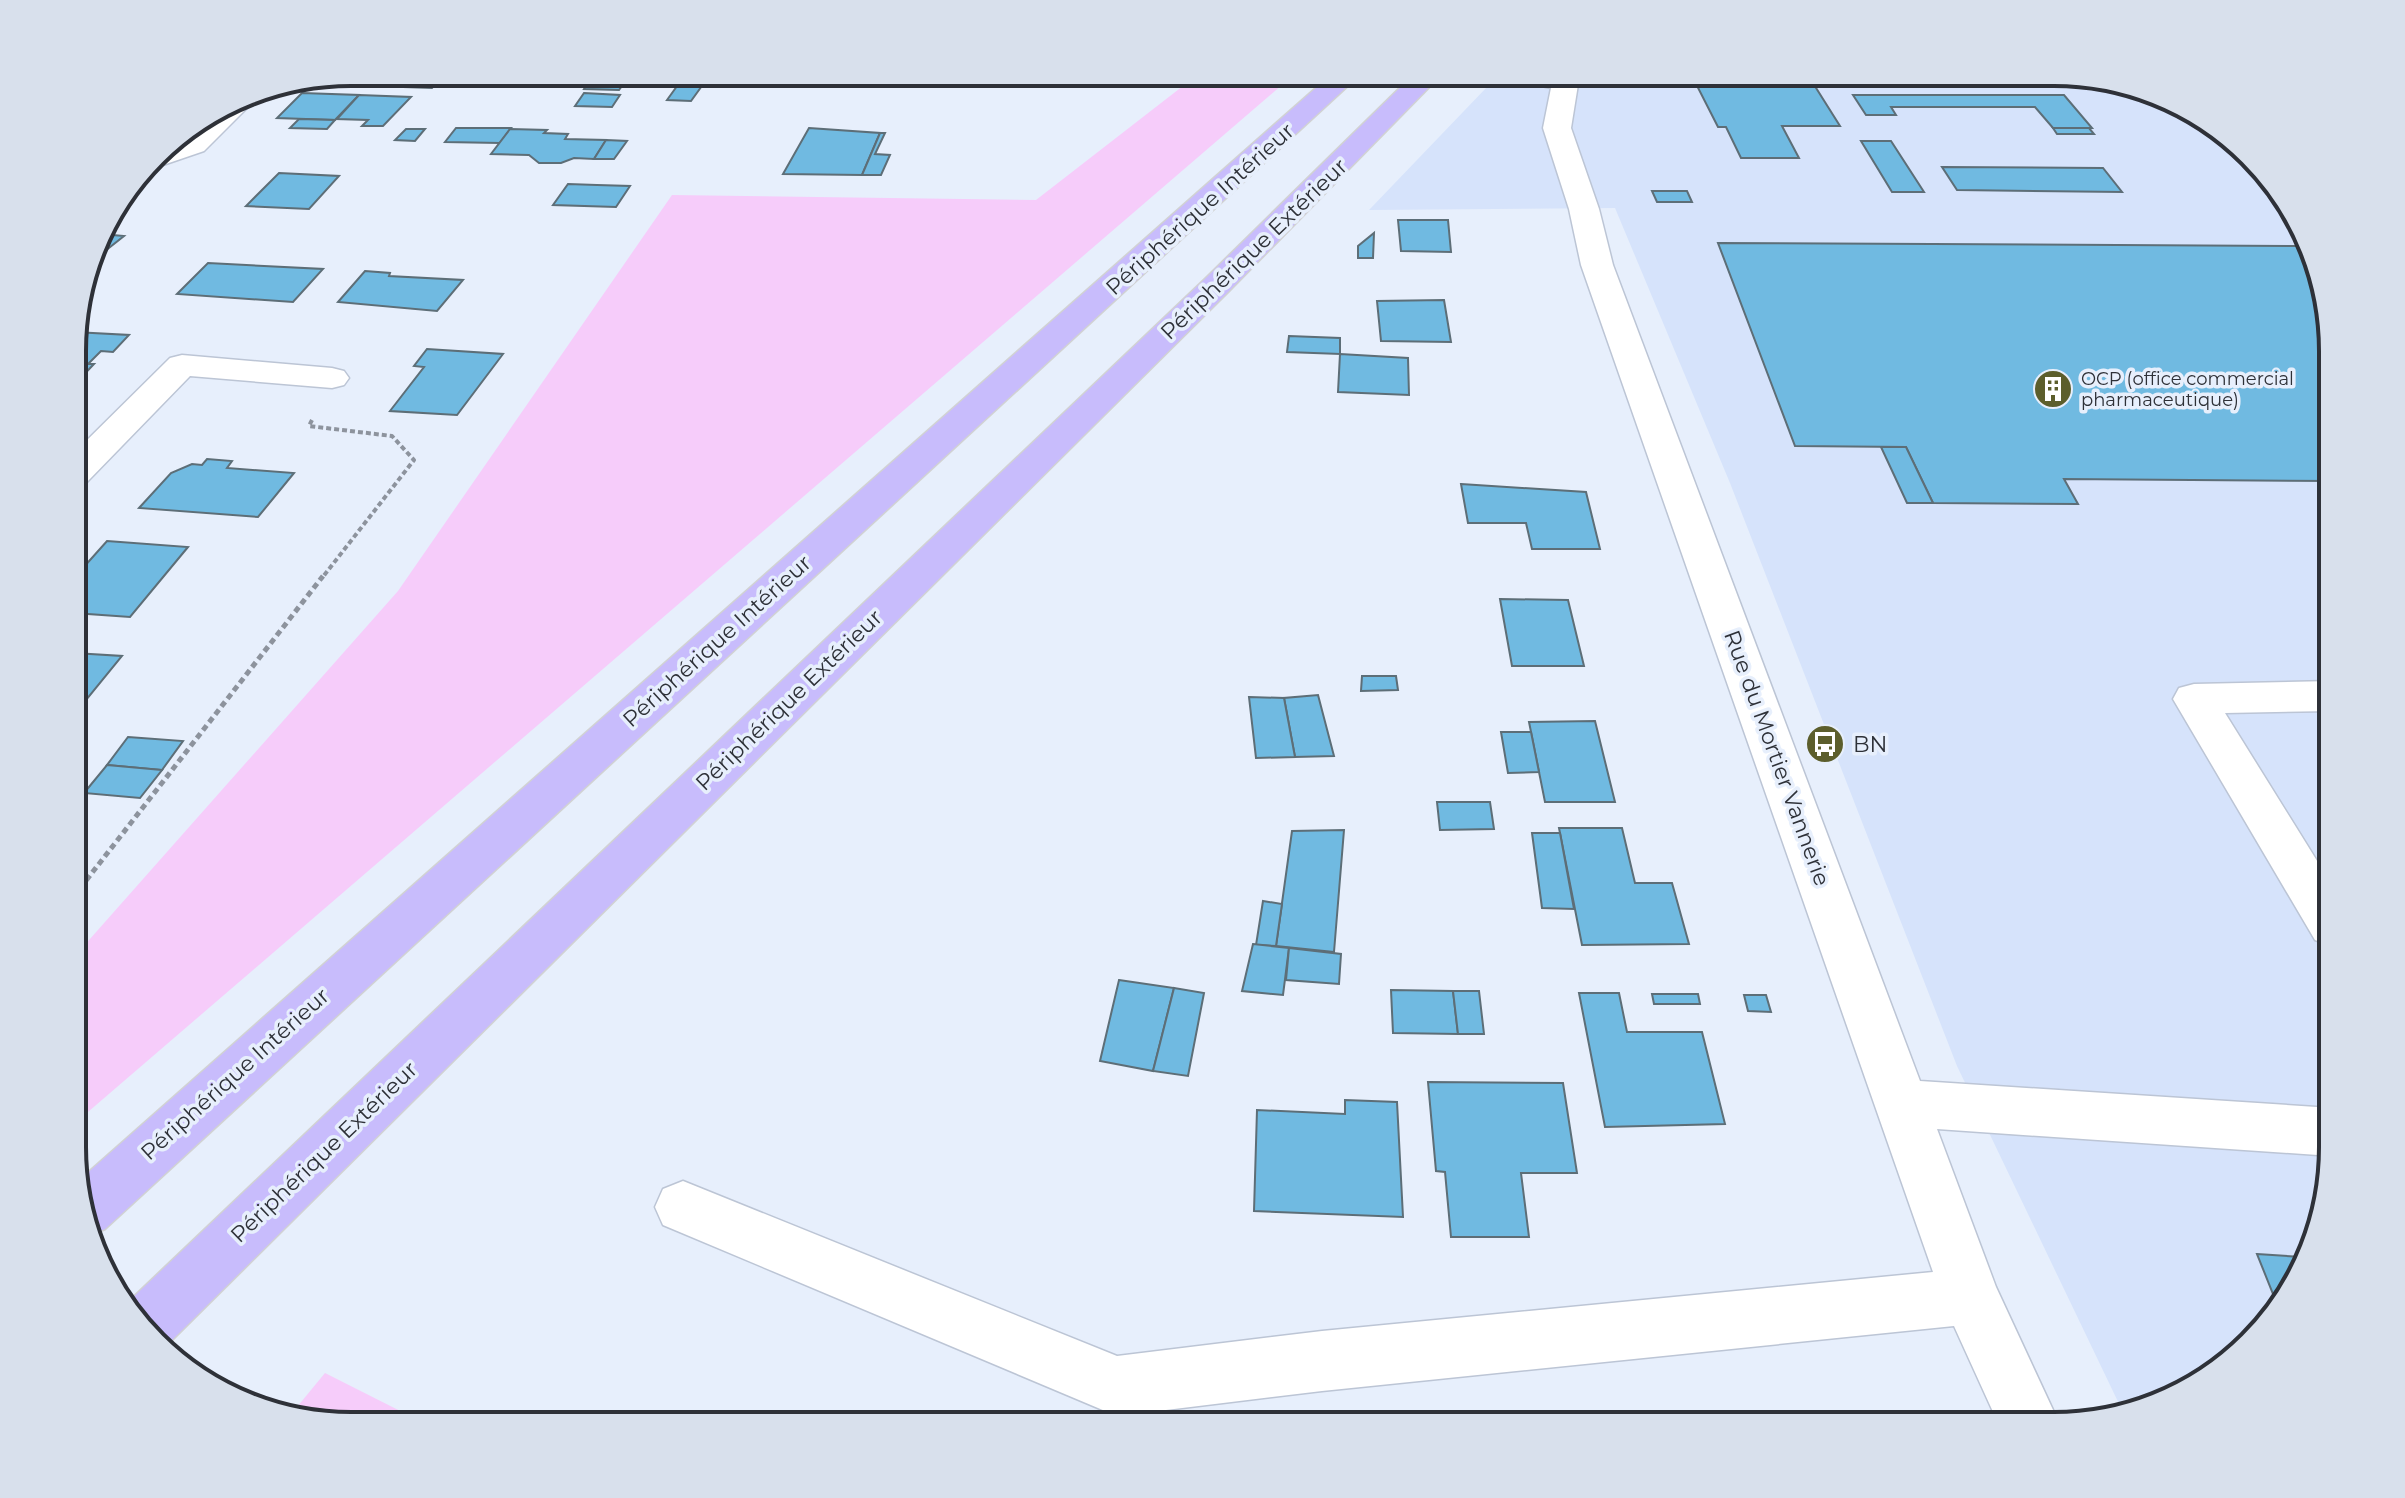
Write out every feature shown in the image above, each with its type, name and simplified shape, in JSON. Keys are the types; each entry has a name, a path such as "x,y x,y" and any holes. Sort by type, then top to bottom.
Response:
{"highway":[{"name":"Périphérique Intérieur","path":"93,1204 1334,86"},
{"name":"Périphérique Extérieur","path":"151,1320 1252,251 1417,86"}],"street":[{"name":"Rue du Mortier Vannerie","path":"1564,86 1557,128 1584,209 1597,265 1970,1296 2024,1411"},
{"path":"178,150 194,145 213,126"},
{"path":"86,462 182,365 332,378"},
{"path":"2318,696 2194,699 2318,903"},
{"path":"1902,1103 2318,1131"},
{"path":"683,1207 1117,1386 1322,1361 1970,1296"}],"path":[{"path":"86,881 414,460 392,436 309,426 332,378"}],"shaded area":[{"path":"1183,86 1281,86 86,1114 86,943 398,591 672,195 1036,200"},
{"path":"1483,86 2054,86 2106,91 2171,113 2229,152 2253,176 2292,234 2314,299 2318,334 2318,1164 2314,1199 2305,1232 2292,1264 2274,1294 2241,1334 2215,1357 2186,1376 2155,1392 2119,1404 1957,1066 1730,483 1615,208 1369,210 1487,87"},
{"path":"325,1373 402,1412 351,1412 298,1406"}],"building":[{"path":"406,86 434,86 432,88"},
{"path":"586,86 622,86 619,90 584,89"},
{"path":"677,86 702,86 691,101 667,100"},
{"path":"1697,86 1815,86 1840,126 1782,126 1799,158 1741,158 1726,127 1718,127"},
{"path":"302,93 359,95 335,120 277,118"},
{"path":"584,93 620,95 612,107 575,106"},
{"path":"359,95 411,97 383,126 362,126 368,120 337,119"},
{"path":"1853,95 2064,95 2092,128 2053,128 2035,107 1891,107 1896,115 1866,115"},
{"path":"299,119 335,120 327,129 290,128"},
{"path":"456,128 511,128 500,143 445,142"},
{"path":"809,128 880,133 862,175 783,174"},
{"path":"2053,128 2089,128 2094,134 2057,134"},
{"path":"406,129 425,129 415,141 395,140"},
{"path":"510,129 568,134 565,139 606,140 594,159 574,158 561,163 539,163 529,155 491,154"},
{"path":"880,133 885,133 875,154 890,155 881,175 862,175"},
{"path":"606,140 627,141 614,159 594,159"},
{"path":"1861,141 1891,141 1924,192 1892,192"},
{"path":"1942,167 2103,168 2122,192 1957,190"},
{"path":"279,173 339,176 309,209 246,206"},
{"path":"568,184 630,186 616,207 553,205"},
{"path":"1652,191 1687,191 1692,202 1657,202"},
{"path":"1398,220 1448,220 1451,252 1401,251"},
{"path":"1374,233 1373,258 1358,258 1358,246"},
{"path":"114,235 124,236 106,250"},
{"name":"OCP (office commercial pharmaceutique)","path":"1718,243 2297,246 2305,266 2314,299 2318,334 2318,481 2064,479 2078,504 1933,503 1906,447 1795,446"},
{"path":"208,263 323,269 293,302 177,294"},
{"path":"365,271 390,273 389,276 463,280 437,311 338,302"},
{"path":"1444,300 1451,342 1381,341 1377,301"},
{"path":"87,333 129,335 113,352 101,351 88,364 94,364 86,372"},
{"path":"1289,336 1340,338 1340,354 1287,352"},
{"path":"427,349 503,354 457,415 390,411 424,367 414,366"},
{"path":"1340,354 1408,358 1409,395 1338,392"},
{"path":"1881,447 1906,447 1933,503 1907,503"},
{"path":"207,459 232,461 227,468 294,473 258,517 139,508 171,473 192,464 202,465"},
{"path":"1461,484 1586,492 1600,549 1532,549 1526,523 1468,523"},
{"path":"107,541 188,547 130,617 86,614 86,565"},
{"path":"1500,599 1568,600 1584,666 1512,666"},
{"path":"86,654 122,656 86,700"},
{"path":"1362,676 1396,676 1398,690 1361,691"},
{"path":"1318,695 1334,756 1295,757 1284,698"},
{"path":"1249,697 1284,698 1295,757 1256,758"},
{"path":"1595,721 1615,802 1545,802 1529,722"},
{"path":"1501,732 1531,732 1539,772 1508,773"},
{"path":"128,737 183,741 162,770 107,765"},
{"path":"107,765 162,770 140,798 86,793"},
{"path":"1437,802 1490,802 1494,829 1440,830"},
{"path":"1559,828 1622,828 1635,883 1672,883 1689,944 1582,945"},
{"path":"1344,830 1334,952 1276,946 1292,831"},
{"path":"1532,833 1560,833 1574,909 1542,908"},
{"path":"1263,901 1282,904 1276,946 1256,945"},
{"path":"1253,944 1289,948 1283,995 1242,991"},
{"path":"1289,948 1341,954 1339,984 1286,980"},
{"path":"1119,980 1174,988 1153,1071 1100,1061"},
{"path":"1174,988 1204,993 1188,1076 1153,1071"},
{"path":"1391,990 1453,991 1458,1034 1393,1033"},
{"path":"1453,991 1479,991 1484,1034 1458,1034"},
{"path":"1579,993 1619,993 1627,1032 1702,1032 1725,1124 1605,1127"},
{"path":"1652,994 1698,994 1700,1004 1654,1004"},
{"path":"1744,995 1766,995 1771,1012 1748,1011"},
{"path":"1428,1082 1563,1083 1577,1173 1521,1173 1529,1237 1451,1237 1445,1172 1436,1171"},
{"path":"1345,1100 1397,1102 1403,1217 1254,1211 1257,1110 1345,1114"},
{"path":"2257,1254 2295,1257 2273,1295"}],"place":[{"name":"OCP (office commercial pharmaceutique)","path":"2053,389"},
{"name":"BN","path":"1825,744"}]}
